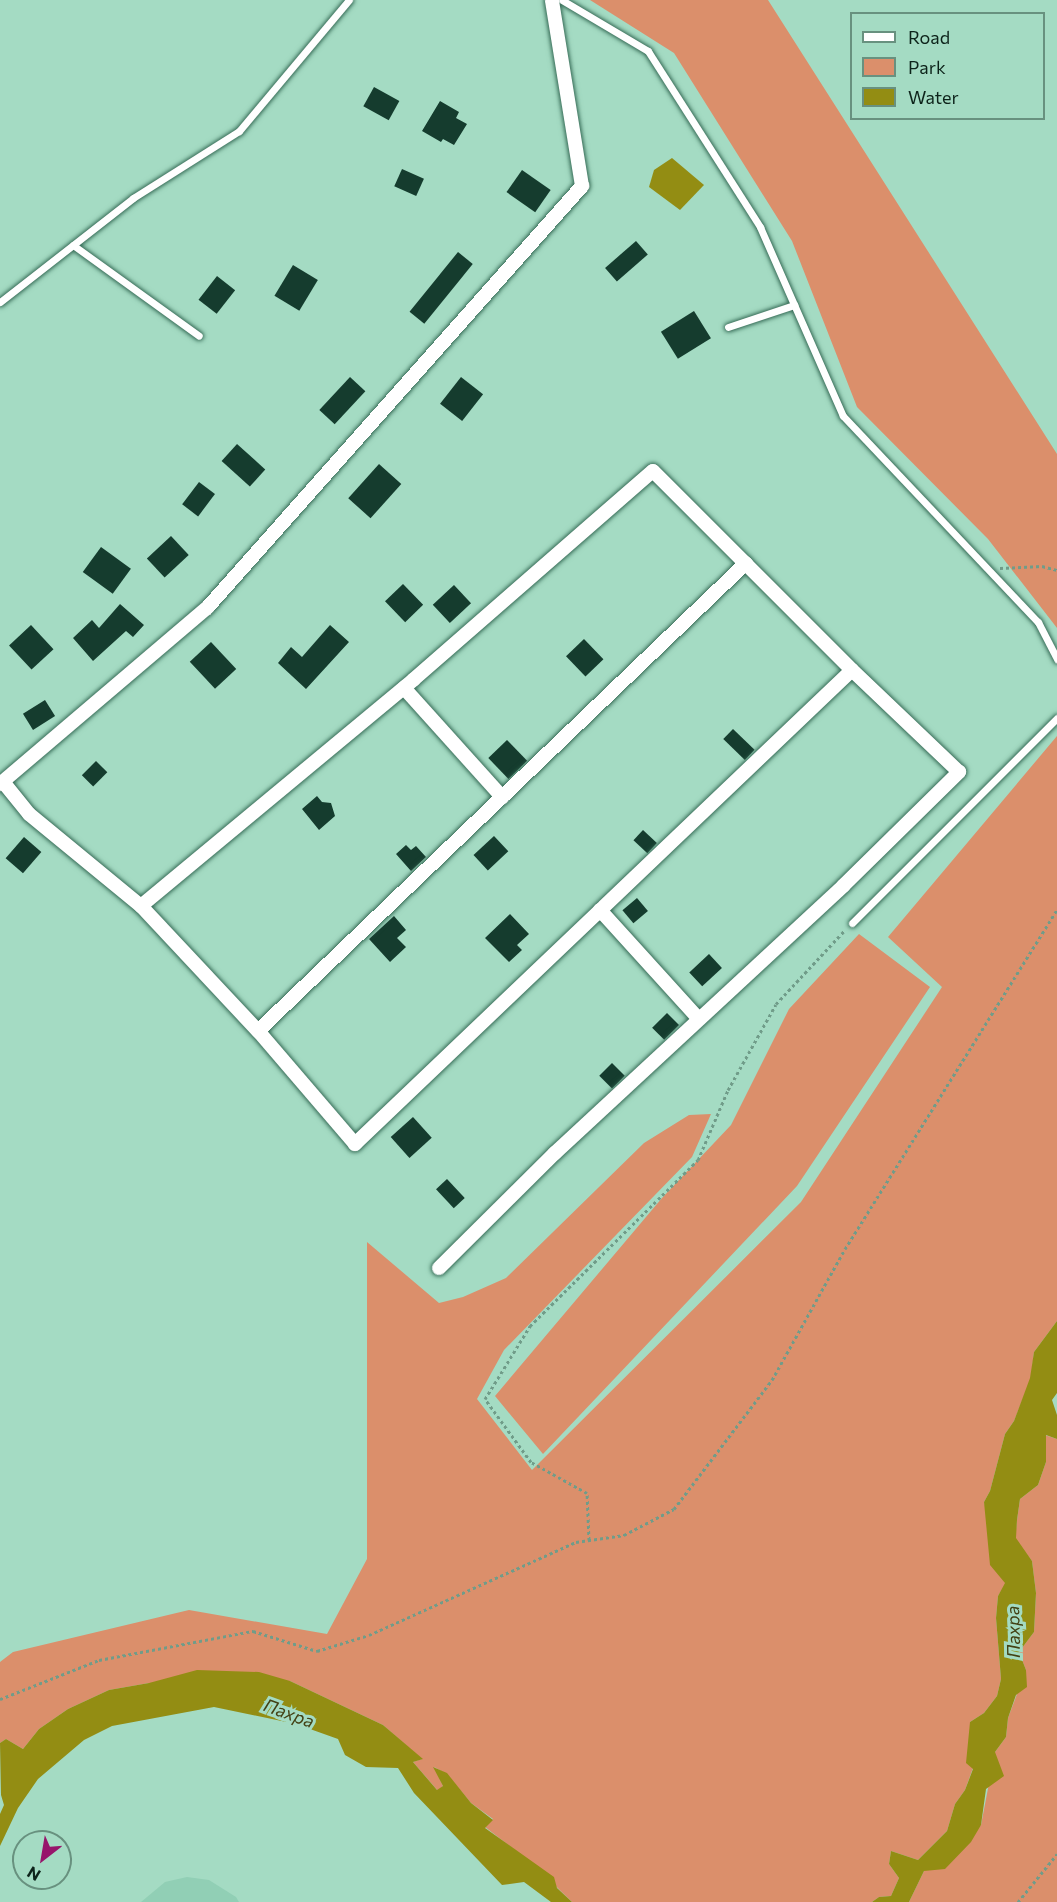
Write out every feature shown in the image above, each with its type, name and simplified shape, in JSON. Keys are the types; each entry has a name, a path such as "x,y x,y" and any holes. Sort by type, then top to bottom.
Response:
{"street":[{"path":"552,0 582,186 207,608 2,783 30,814 141,906 258,1031 355,1144 852,670"},
{"path":"141,906 404,688 652,471 852,670 959,772 843,886 555,1153 439,1268"},
{"path":"258,1031 746,563"},
{"path":"404,688 502,797"},
{"path":"600,910 699,1019"}],"lane":[{"path":"0,302 133,198 239,131 349,0"},
{"path":"562,0 648,51 760,228 843,416 1038,622 1057,659"},
{"path":"73,245 199,336"},
{"path":"728,327 794,305"},
{"path":"852,923 1057,718"}],"path":[{"path":"989,569 1042,566 1057,570"},
{"path":"0,1699 99,1660 253,1631 317,1651 369,1635 576,1542 624,1535 674,1509 772,1380 845,1250 1057,910"},
{"path":"589,1540 587,1493 531,1462 485,1399 530,1326 698,1160 728,1090 776,1004 852,923"},
{"path":"1018,1902 1057,1854"}],"shaded area":[{"path":"187,1877 209,1880 236,1897 239,1902 141,1902 165,1882"}],"green space":[{"path":"590,0 768,0 1057,454 1057,628 988,539 857,407 792,241 674,53"},
{"path":"1057,736 1057,1321 1034,1352 1031,1378 1014,1421 1005,1434 990,1491 984,1502 1006,1583 998,1596 996,1618 1001,1679 997,1696 984,1713 970,1722 973,1768 965,1790 955,1804 947,1831 918,1860 891,1851 889,1864 899,1878 891,1896 879,1897 872,1902 572,1902 532,1863 485,1827 493,1819 471,1803 447,1774 434,1767 443,1786 438,1791 413,1762 422,1759 383,1725 290,1681 149,1683 109,1690 68,1709 39,1729 23,1749 6,1739 0,1743 0,1662 13,1652 189,1610 327,1634 367,1559 367,1242 439,1303 463,1297 506,1278 644,1143 689,1115 711,1114 692,1157 504,1350 477,1399 532,1470 801,1202 942,987 888,937"},
{"path":"859,934 930,987 797,1186 543,1454 495,1396 662,1198 731,1125 789,1009"},
{"path":"1045,1435 1057,1439 1057,1902 909,1902 924,1871 981,1825 995,1752 1006,1737 1008,1718 1026,1670 1019,1652 1034,1632 1036,1593 1032,1561 1015,1539 1020,1499 1038,1485 1046,1462"}],"water":[{"path":"672,158 704,185 680,210 649,187 654,170"},
{"name":"Пахра","path":"1057,1321 1057,1393 1052,1400 1057,1415 1057,1439 1046,1435 1046,1462 1038,1485 1020,1499 1017,1520 1016,1538 1032,1561 1036,1593 1034,1632 1019,1652 1026,1670 1027,1687 1016,1695 1008,1718 1006,1737 995,1752 1004,1776 986,1789 981,1825 971,1842 945,1869 924,1871 909,1902 872,1902 879,1897 891,1896 899,1878 889,1864 891,1851 918,1860 947,1831 955,1804 965,1790 973,1769 966,1763 970,1722 984,1713 997,1696 1001,1679 996,1618 998,1596 1005,1583 990,1565 984,1502 990,1491 1005,1434 1014,1421 1030,1378 1034,1352"},
{"name":"Пахра","path":"197,1670 259,1672 290,1681 383,1725 423,1759 413,1762 437,1790 443,1786 433,1767 447,1773 471,1803 493,1820 485,1828 554,1877 557,1888 572,1902 551,1902 524,1882 502,1885 414,1793 398,1768 366,1767 345,1755 338,1739 296,1724 214,1707 112,1726 84,1740 38,1779 18,1808 0,1846 0,1814 4,1805 1,1795 0,1743 6,1739 23,1749 39,1729 68,1709 109,1690 149,1683"}],"building":[{"path":"374,87 399,101 389,120 363,106"},
{"path":"440,101 459,112 456,118 467,124 454,145 443,139 441,142 422,131"},
{"path":"402,169 424,179 416,196 394,186"},
{"path":"522,170 551,190 535,212 507,192"},
{"path":"636,241 648,255 617,281 605,268"},
{"path":"458,252 473,264 424,324 410,312"},
{"path":"293,265 318,280 299,311 274,296"},
{"path":"217,276 235,290 217,314 199,300"},
{"path":"694,311 711,338 678,359 661,332"},
{"path":"350,377 365,391 335,424 319,410"},
{"path":"461,377 483,394 462,421 440,404"},
{"path":"237,444 265,469 250,487 222,461"},
{"path":"379,464 401,484 371,518 348,498"},
{"path":"199,482 215,494 198,516 182,504"},
{"path":"171,536 189,555 165,578 147,559"},
{"path":"101,547 131,569 113,594 83,572"},
{"path":"403,584 423,605 405,622 385,601"},
{"path":"454,585 471,603 450,623 433,605"},
{"path":"120,604 144,625 133,637 126,631 93,661 73,638 92,620 99,628"},
{"path":"31,625 54,649 32,670 9,645"},
{"path":"330,625 349,642 306,689 278,663 291,647 302,657"},
{"path":"584,639 603,659 585,677 566,656"},
{"path":"211,642 236,669 215,689 190,662"},
{"path":"45,700 55,716 33,730 23,714"},
{"path":"733,729 755,750 745,760 723,739"},
{"path":"507,740 527,761 508,779 488,758"},
{"path":"96,761 107,772 93,786 82,775"},
{"path":"317,796 322,802 331,803 335,816 319,830 302,809"},
{"path":"643,830 657,843 647,853 633,840"},
{"path":"494,836 508,851 488,870 474,855"},
{"path":"24,837 41,852 23,873 6,858"},
{"path":"406,845 411,850 416,846 426,857 411,871 396,854"},
{"path":"637,898 648,911 633,923 622,910"},
{"path":"510,914 529,934 517,945 522,950 509,962 485,938"},
{"path":"394,916 406,930 397,938 406,947 390,962 369,939"},
{"path":"709,954 722,968 702,986 689,972"},
{"path":"667,1013 679,1025 664,1040 652,1028"},
{"path":"612,1063 625,1076 612,1088 599,1076"},
{"path":"413,1117 432,1138 409,1158 391,1137"},
{"path":"447,1179 465,1198 454,1208 436,1189"}]}
